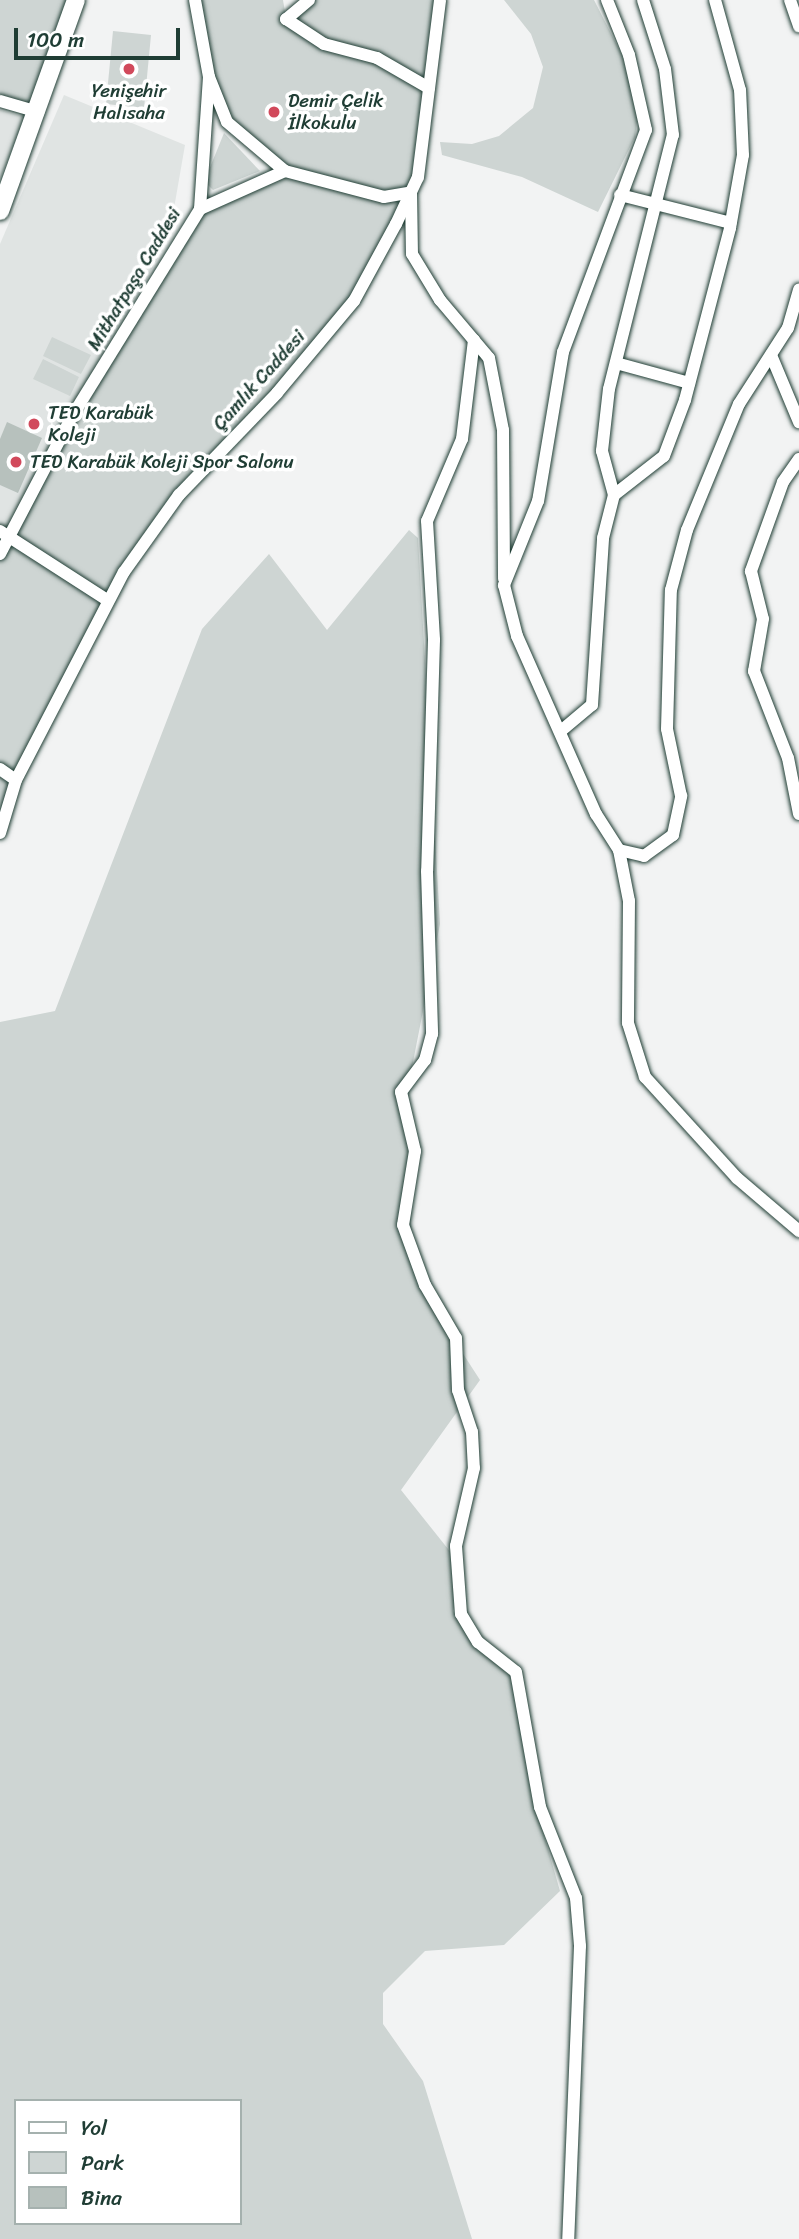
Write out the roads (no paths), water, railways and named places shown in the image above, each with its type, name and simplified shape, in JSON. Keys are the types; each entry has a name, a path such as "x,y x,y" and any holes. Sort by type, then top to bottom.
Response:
{"street":[{"path":"0,211 38,112 76,0"},
{"name":"Mithatpaşa Caddesi","path":"0,554 5,534 71,418 200,209 209,78 195,0"},
{"path":"309,0 286,19 324,44 377,58 429,88"},
{"name":"Çamlık Caddesi","path":"0,833 16,780 107,600 179,495 276,393 354,301 418,177 440,0"},
{"path":"504,585 538,501 562,352 646,130 629,55 607,0"},
{"path":"562,730 592,705 603,538 614,495 602,451 616,363 673,135 665,69 643,0"},
{"path":"614,495 664,456 689,383 731,223 743,155 740,90 715,0"},
{"path":"790,0 799,26"},
{"path":"209,78 228,122 285,171 384,197 411,192 412,254 489,358 503,430 504,585 517,636 562,730 596,814 619,850 629,901 628,1023 645,1077 737,1178 799,1231"},
{"path":"0,102 38,112"},
{"path":"200,209 285,171"},
{"path":"620,195 731,223"},
{"path":"619,850 644,856 673,835 681,796 667,729 671,590 687,530 739,404 788,328 799,290"},
{"path":"474,340 462,439 427,521 434,640 426,871 432,1034 425,1060 401,1093 415,1150 403,1225 425,1285 456,1338 458,1390 472,1432 474,1468 456,1546 461,1614 478,1642 516,1672 540,1807 576,1898 580,1946 568,2239"},
{"path":"771,355 799,422"},
{"path":"616,363 689,383"},
{"path":"799,459 783,482 751,571 763,619 754,671 788,758 799,814"},
{"path":"5,534 107,600"},
{"path":"0,769 16,780"}],"place":[{"name":"Yenişehir Halısaha","path":"129,69"},
{"name":"Demir Çelik İlkokulu","path":"274,112"},
{"name":"TED Karabük Koleji","path":"34,424"},
{"name":"TED Karabük Koleji Spor Salonu","path":"16,462"}]}
